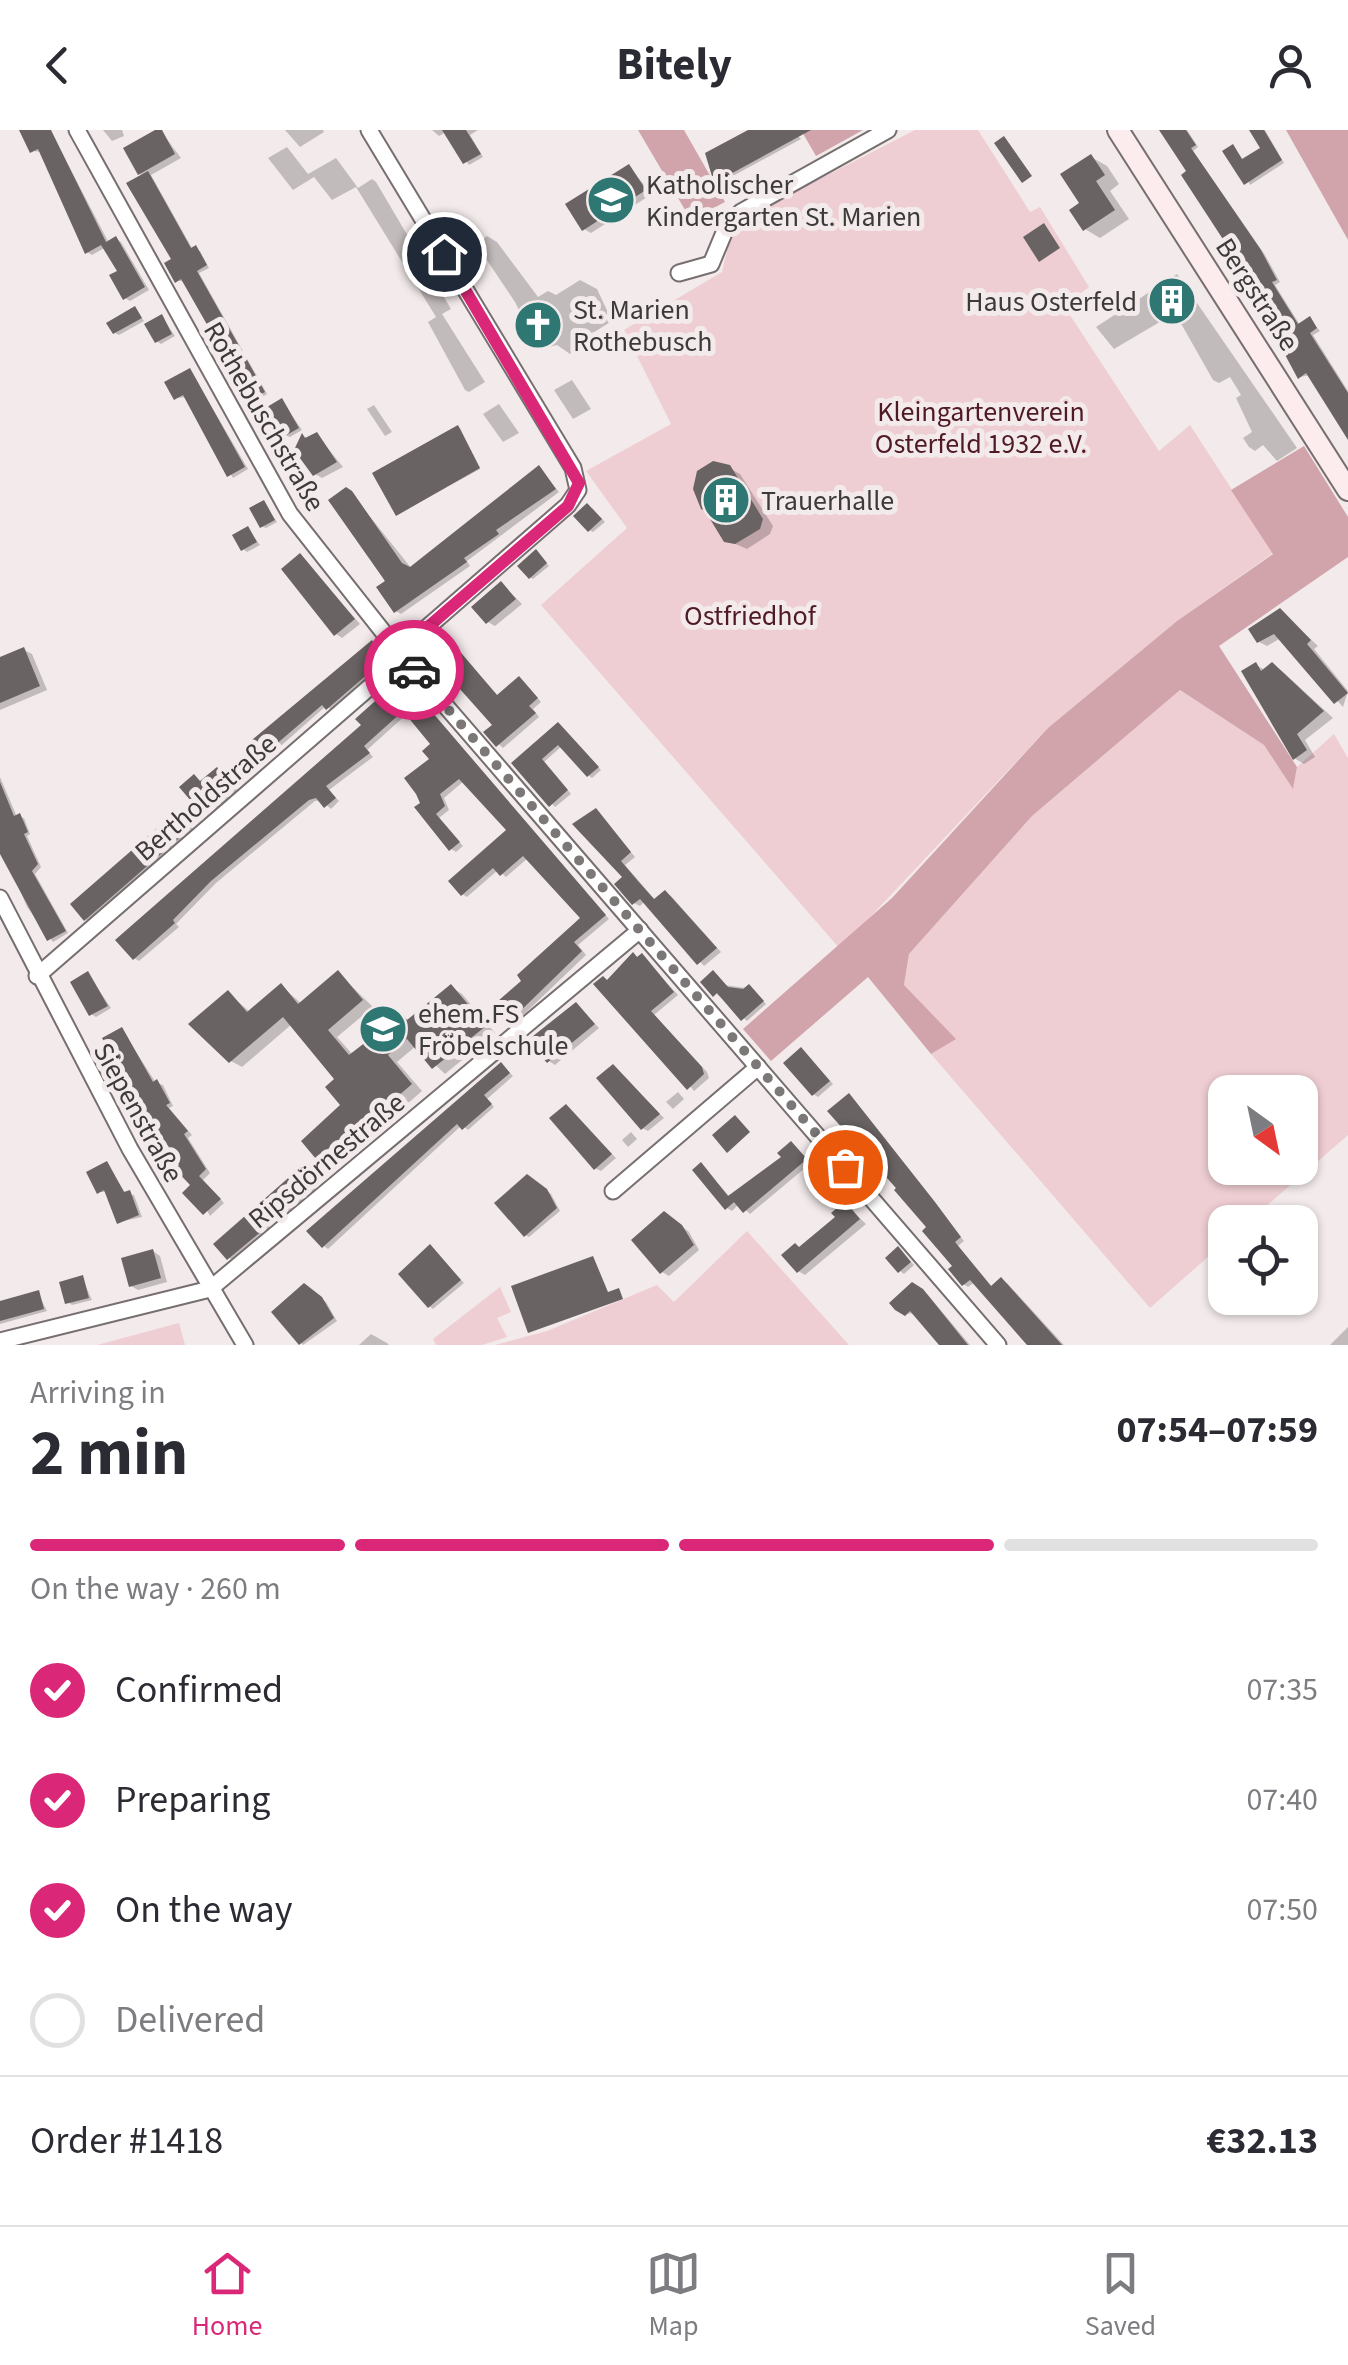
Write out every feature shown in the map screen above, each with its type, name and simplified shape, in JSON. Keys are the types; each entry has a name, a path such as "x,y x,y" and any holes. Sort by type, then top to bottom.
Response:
{"street":[{"name":"Rothebuschstraße","path":"77,130 278,498 399,652 998,1345"},
{"name":"Bertholdstraße","path":"37,976 394,666 399,652 568,506 579,483 368,130"},
{"path":"679,273 711,264 726,228 740,212 888,130"},
{"name":"Bergstraße","path":"1118,130 1348,490"},
{"name":"Siepenstraße","path":"0,898 37,976 245,1345"},
{"name":"Ripsdörnestraße","path":"0,1340 210,1289 640,930"},
{"path":"613,1191 758,1066"}],"green space":[{"name":"Ostfriedhof","path":"915,130 978,130 1030,212 1040,207 1089,287 1064,306 1159,451 1190,425 1273,553 1177,621 1048,728 840,949 541,605 627,528 586,471 671,424 624,330 722,272 730,238 748,216"},
{"path":"1180,690 1264,745 1293,788 1297,767 1334,734 1348,758 1348,1135 1318,1161 1318,1075 1208,1075 1208,1185 1291,1185 1268,1205 1208,1205 1208,1257 1150,1308 931,1054 955,1039 904,985 909,954 1032,816"},
{"path":"747,1231 849,1345 495,1345 547,1331 657,1285 674,1302"},
{"path":"500,1287 511,1312 497,1318 507,1337 482,1345 436,1345 433,1339"},
{"path":"179,1323 185,1345 97,1345"}],"shaded area":[{"path":"638,130 684,130 725,202 691,220"},
{"path":"801,130 863,130 816,156"},
{"path":"1286,130 1348,130 1348,240"},
{"path":"1304,446 1348,517 1348,557 1219,646 1297,767 1293,789 1264,745 1180,690 1032,816 909,954 904,985 956,1039 931,1054 868,977 771,1061 743,1029 892,898 1048,728 1177,621 1273,554 1231,490"}],"building":[{"path":"19,130 51,130 106,242 116,236 145,287 123,300 109,275 117,271 101,245 85,254 38,149 30,153"},
{"path":"162,130 175,154 138,175 123,148"},
{"path":"442,130 466,130 481,154 463,164"},
{"path":"748,130 811,130 714,183 705,153"},
{"path":"1159,130 1186,130 1196,145 1191,148 1261,250 1277,280 1272,282 1298,324 1310,316 1317,328 1310,333 1348,393 1348,440 1306,373 1298,379 1268,323 1264,325 1234,279 1245,273 1181,175 1186,171"},
{"path":"1249,130 1264,130 1282,160 1244,185 1222,151 1233,144 1242,159 1260,148"},
{"path":"1004,136 1032,176 1022,183 994,143"},
{"path":"1091,154 1105,175 1096,181 1115,210 1083,231 1069,210 1079,203 1060,174"},
{"name":"Katholischer Kindergarten St. Marien","path":"629,164 646,190 582,231 565,204"},
{"path":"148,171 191,248 196,245 207,265 197,271 265,392 250,400 181,279 175,283 164,263 171,259 126,183"},
{"path":"1044,223 1060,248 1039,262 1023,237"},
{"path":"135,306 142,318 113,334 106,323"},
{"path":"162,314 172,334 155,343 144,324"},
{"path":"190,368 245,467 227,477 183,395 174,400 164,382"},
{"path":"282,398 299,428 283,437 267,407"},
{"path":"458,425 480,468 396,516 372,473"},
{"path":"317,432 337,462 313,476 294,450 302,433 305,438"},
{"name":"Trauerhalle","path":"713,461 730,465 763,519 760,529 735,544 724,542 710,519 712,514 701,509 693,489 697,471"},
{"path":"539,465 556,489 496,530 499,534 464,558 467,562 394,613 376,587 385,581 328,500 346,487 352,491 402,563 410,567"},
{"path":"264,500 275,520 260,528 249,508"},
{"path":"587,503 602,519 588,532 573,516"},
{"path":"248,526 257,542 241,551 232,535"},
{"path":"536,549 547,563 529,579 517,566"},
{"path":"300,553 355,619 334,636 281,569"},
{"path":"501,581 516,599 486,624 471,607"},
{"path":"1280,608 1311,640 1307,644 1348,693 1334,704 1274,634 1257,643 1248,629"},
{"path":"445,634 497,695 519,676 538,698 529,706 536,713 496,747 483,732 492,725 426,651"},
{"path":"372,640 384,660 326,710 322,705 260,758 247,744"},
{"path":"24,647 40,686 0,703 0,657"},
{"path":"1256,662 1261,671 1272,662 1324,711 1297,734 1307,750 1293,760 1241,671"},
{"path":"402,677 606,915 574,942 582,951 513,1018 498,1001 521,981 517,975 580,918 523,856 500,876 493,868 461,896 448,881 506,830 459,779 440,794 445,806 436,814 460,842 449,851 414,807 420,803 404,778 429,759 422,751 430,744 403,711 364,746 370,753 326,786 336,798 324,808 316,798 309,800 211,881 173,920 175,923 133,960 115,940 361,725 355,719"},
{"path":"558,722 599,767 587,777 558,745 542,759 568,790 549,807 511,763"},
{"path":"217,767 235,788 212,808 200,794 191,801 179,787 194,774 200,781"},
{"path":"0,782 14,816 20,813 28,832 24,834 38,864 32,871 66,931 47,941 0,854"},
{"path":"596,808 631,852 621,861 638,881 654,899 665,890 717,948 697,965 640,899 632,905 614,884 622,877 572,824"},
{"path":"178,810 192,827 84,921 70,904"},
{"path":"633,952 637,957 642,953 674,992 651,1011 702,1067 704,1074 687,1090 593,984 603,976 607,980"},
{"path":"338,970 363,1000 328,1030 349,1055 402,1014 407,1020 451,984 486,1026 432,1069 407,1039 388,1055 412,1084 360,1129 356,1125 316,1159 301,1141 340,1105 325,1087 334,1079 283,1017 229,1063 188,1024 228,990 247,1012 281,983 298,1004"},
{"path":"713,970 728,987 743,989 749,984 764,1001 741,1021 717,993 713,997 700,982"},
{"path":"88,971 108,1006 89,1016 70,982"},
{"path":"576,1002 595,1024 547,1063 528,1040"},
{"path":"122,1027 153,1082 157,1079 170,1103 166,1105 188,1131 184,1134 206,1169 199,1176 221,1199 203,1215 182,1193 190,1185 175,1169 179,1165 166,1150 169,1147 155,1131 102,1038"},
{"path":"801,1047 830,1081 812,1096 783,1063"},
{"path":"501,1062 510,1073 484,1095 492,1104 462,1130 457,1124 322,1248 306,1231"},
{"path":"613,1064 660,1114 641,1130 596,1078"},
{"path":"849,1093 961,1237 955,1242 991,1286 1001,1277 1062,1345 1027,1345 970,1280 962,1286 948,1269 952,1266 922,1231 926,1227 896,1188 827,1111"},
{"path":"566,1104 612,1154 594,1170 549,1118"},
{"path":"735,1115 750,1132 727,1153 712,1135"},
{"path":"791,1141 807,1159 743,1213 734,1202 725,1210 692,1170 701,1162 728,1196 781,1157 777,1153"},
{"path":"107,1161 124,1192 130,1190 139,1215 117,1224 104,1190 97,1194 86,1172"},
{"path":"303,1165 319,1183 227,1260 213,1244"},
{"path":"527,1174 547,1189 557,1208 524,1237 494,1203"},
{"path":"845,1201 860,1219 797,1273 781,1255 795,1243 799,1247 835,1217 831,1213"},
{"path":"664,1211 682,1225 694,1245 660,1274 631,1240"},
{"path":"430,1244 461,1280 428,1308 398,1274"},
{"path":"898,1246 911,1262 898,1273 885,1258"},
{"path":"153,1249 161,1278 129,1287 121,1258"},
{"path":"593,1256 608,1292 619,1288 623,1299 528,1333 511,1286"},
{"path":"83,1275 89,1298 65,1304 59,1282"},
{"path":"912,1282 923,1289 968,1345 939,1345 910,1311 905,1316 895,1310 889,1303"},
{"path":"304,1283 322,1297 334,1318 299,1345 271,1312"},
{"path":"39,1290 44,1309 0,1321 0,1301"}],"way so far":[{"path":"414,670 845,1167"}],"place":[{"name":"Katholischer Kindergarten St. Marien","path":"611,200"},
{"name":"Haus Osterfeld","path":"1172,301"},
{"name":"St. Marien Rothebusch","path":"538,325"},
{"name":"Trauerhalle","path":"726,500"},
{"name":"ehem.FS Fröbelschule","path":"383,1029"}],"route":[{"path":"414,670 399,652 568,506 579,483 444,254"}],"park label":[{"name":"Kleingartenverein Osterfeld 1932 e.V.","path":"981,427"}]}
